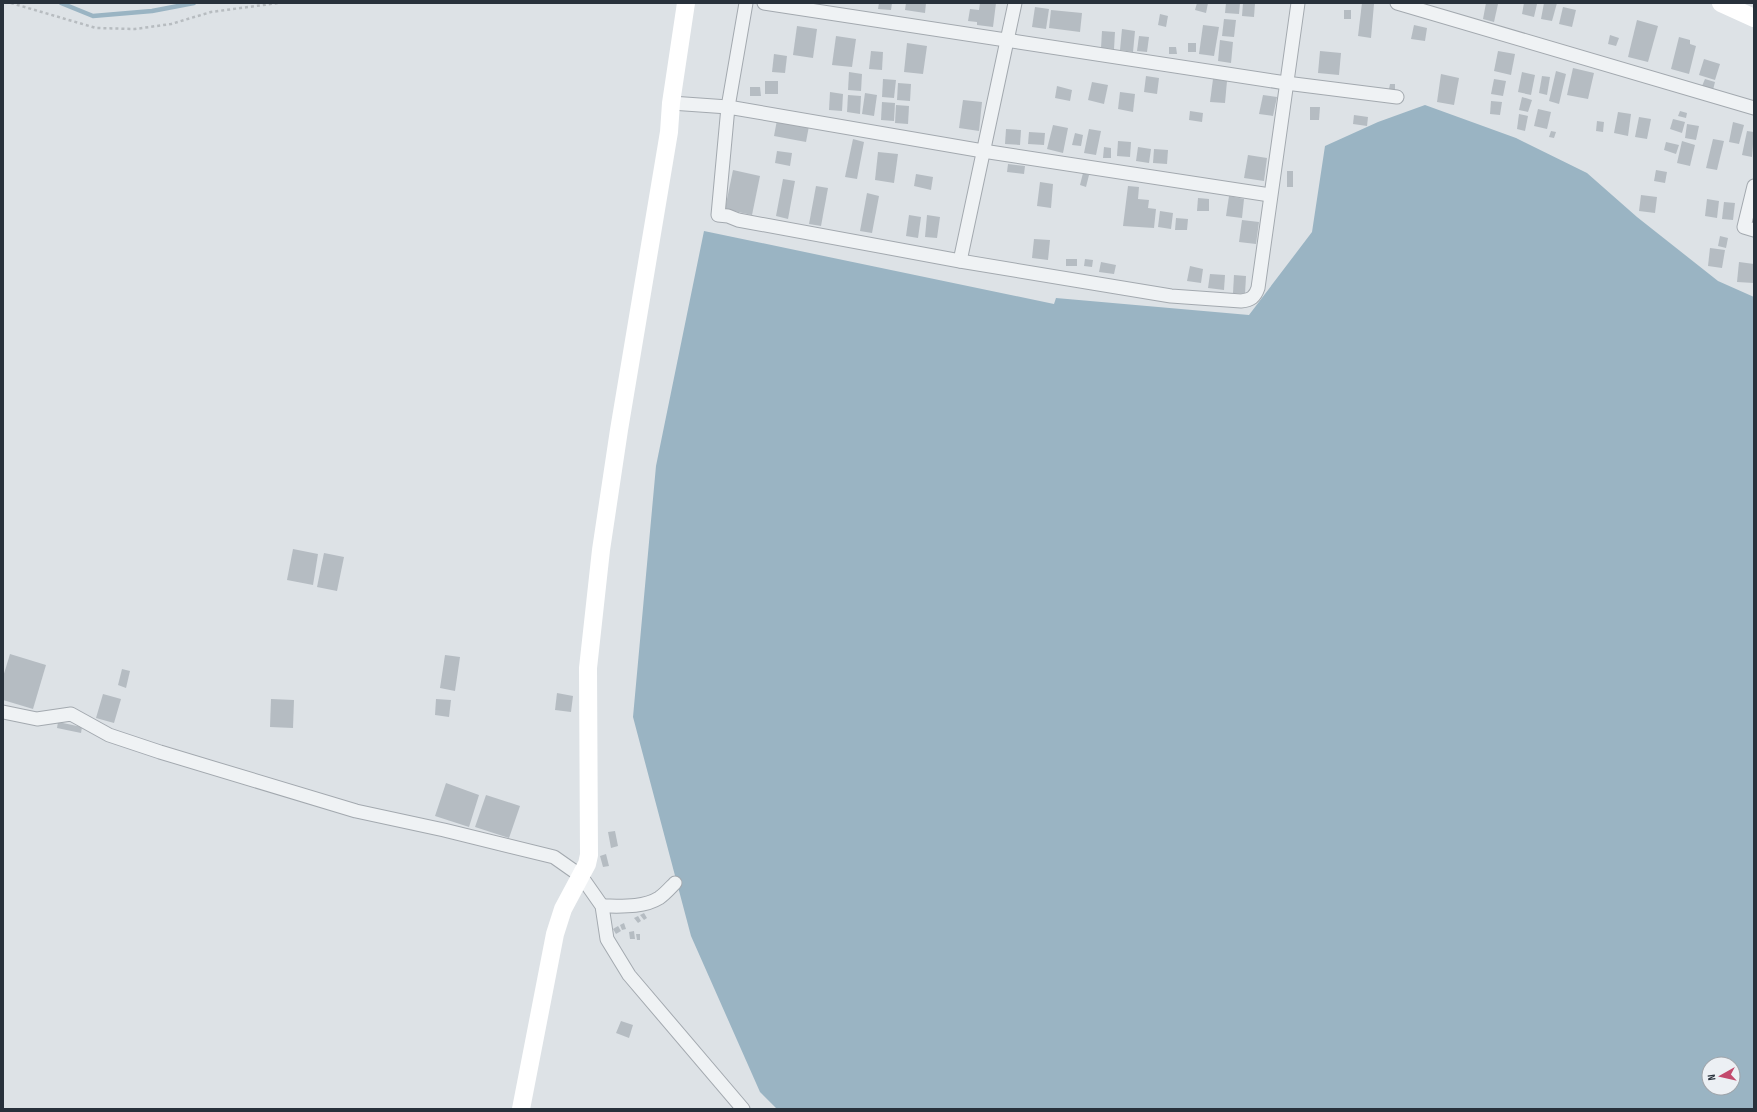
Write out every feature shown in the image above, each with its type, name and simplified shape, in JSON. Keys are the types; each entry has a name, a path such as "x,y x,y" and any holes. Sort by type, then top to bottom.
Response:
{"street":[{"path":"521,1109 555,934 563,909 581,876 589,855 588,668 601,550 619,430 670,132 670,103 686,3"},
{"path":"746,3 728,107 718,215 960,261 1171,296 1241,301 1249,300 1255,296 1258,288 1298,3"},
{"path":"764,3 1008,39 1286,83 1397,97"},
{"path":"960,261 1015,3"},
{"path":"1397,3 1754,108"},
{"path":"1721,3 1754,18"},
{"path":"670,103 728,107 983,151 1270,195"},
{"path":"1754,186 1744,227 1754,230"},
{"path":"3,712 37,719 71,714 109,735 160,752 356,811 444,830 554,857 581,876 602,906 607,938 629,975 744,1109"},
{"path":"602,906 647,903 658,898 675,883"}],"path":[{"path":"11,3 96,28 135,29 171,24 211,12 278,3"}],"water":[{"path":"1425,105 1516,138 1587,173 1637,217 1718,281 1754,297 1754,1109 777,1109 760,1092 691,936 633,717 656,466 704,231 1054,304 1056,298 1249,315 1312,232 1325,146 1378,122"}],"building":[{"path":"879,3 892,3 891,10 878,9"},
{"path":"906,3 926,3 925,13 905,10"},
{"path":"980,3 996,3 993,27 977,25 977,22 968,21 970,9 979,10"},
{"path":"1197,3 1208,3 1206,13 1195,10"},
{"path":"1226,3 1240,3 1239,14 1225,13"},
{"path":"1243,3 1255,3 1254,17 1242,16"},
{"path":"1362,3 1374,4 1371,38 1358,36"},
{"path":"1486,3 1498,4 1494,22 1483,19"},
{"path":"1524,3 1537,4 1534,17 1522,14"},
{"path":"1544,3 1557,3 1552,21 1541,19"},
{"path":"1035,7 1049,9 1046,29 1032,27"},
{"path":"1563,7 1576,10 1572,27 1559,24"},
{"path":"1051,10 1082,13 1080,32 1049,28"},
{"path":"1344,10 1351,10 1351,19 1344,19"},
{"path":"1160,14 1168,16 1166,27 1158,25"},
{"path":"1224,19 1236,20 1234,37 1222,36"},
{"path":"1637,20 1658,26 1648,62 1628,57"},
{"path":"1203,25 1219,27 1214,56 1199,54"},
{"path":"1414,25 1427,28 1425,41 1411,39"},
{"path":"797,26 817,29 813,58 793,55"},
{"path":"1122,29 1135,31 1133,52 1120,50"},
{"path":"1102,31 1115,32 1114,49 1101,48"},
{"path":"1610,35 1619,38 1616,46 1608,44"},
{"path":"836,36 856,39 852,67 832,65"},
{"path":"1139,36 1149,37 1147,52 1137,51"},
{"path":"1679,37 1690,40 1690,44 1696,46 1689,74 1671,69"},
{"path":"1220,40 1233,42 1231,63 1218,61"},
{"path":"907,43 927,46 923,74 904,72"},
{"path":"1188,43 1196,43 1196,52 1188,52"},
{"path":"1169,47 1176,47 1177,54 1169,54"},
{"path":"871,51 883,52 882,70 869,69"},
{"path":"1320,51 1341,53 1339,75 1318,73"},
{"path":"1498,51 1515,54 1511,75 1494,71"},
{"path":"774,54 787,56 785,73 772,72"},
{"path":"1704,59 1720,64 1715,80 1699,75"},
{"path":"1573,68 1594,73 1588,99 1567,95"},
{"path":"1556,71 1566,74 1559,104 1549,101"},
{"path":"849,72 862,74 861,91 848,90"},
{"path":"1522,72 1535,75 1531,95 1518,92"},
{"path":"1441,74 1459,78 1454,105 1437,102"},
{"path":"1146,76 1159,78 1157,94 1144,92"},
{"path":"1542,76 1550,77 1547,95 1539,93"},
{"path":"883,79 896,80 894,98 882,97"},
{"path":"1213,79 1227,81 1225,103 1210,102"},
{"path":"1494,79 1506,81 1503,96 1491,94"},
{"path":"1705,79 1715,82 1713,90 1702,86"},
{"path":"765,81 778,81 778,94 765,94"},
{"path":"1092,82 1108,85 1104,104 1088,100"},
{"path":"898,83 911,84 910,101 897,100"},
{"path":"1390,84 1395,84 1395,90 1389,89"},
{"path":"1057,86 1072,90 1070,101 1055,98"},
{"path":"750,87 760,87 761,96 750,96"},
{"path":"830,92 843,94 842,111 829,110"},
{"path":"1120,92 1135,94 1133,112 1118,109"},
{"path":"865,93 877,95 874,116 862,114"},
{"path":"848,95 861,96 860,114 847,112"},
{"path":"1263,95 1277,97 1273,116 1259,114"},
{"path":"1522,97 1532,100 1528,112 1519,110"},
{"path":"963,100 982,102 979,131 959,128"},
{"path":"1491,101 1502,102 1500,115 1490,114"},
{"path":"882,102 895,103 894,121 881,120"},
{"path":"896,105 909,106 908,124 895,123"},
{"path":"1310,107 1320,107 1319,120 1310,120"},
{"path":"1538,109 1551,112 1547,129 1534,126"},
{"path":"1190,111 1203,113 1202,122 1189,120"},
{"path":"1680,111 1687,113 1686,118 1678,116"},
{"path":"1618,112 1631,114 1628,136 1614,133"},
{"path":"1519,114 1528,116 1525,131 1517,129"},
{"path":"1354,115 1368,117 1367,126 1353,124"},
{"path":"1639,117 1651,119 1647,139 1635,137"},
{"path":"1673,119 1685,122 1682,133 1670,129"},
{"path":"777,120 809,126 806,142 774,136"},
{"path":"1597,121 1604,122 1603,132 1596,131"},
{"path":"1733,122 1744,125 1739,144 1729,142"},
{"path":"1687,124 1699,126 1696,140 1685,138"},
{"path":"1053,125 1068,128 1063,153 1047,149"},
{"path":"1006,129 1021,130 1020,145 1005,144"},
{"path":"1089,129 1101,131 1096,155 1084,153"},
{"path":"1551,131 1556,132 1554,138 1549,137"},
{"path":"1747,131 1754,132 1752,157 1742,155"},
{"path":"1029,132 1045,133 1044,145 1028,144"},
{"path":"1075,133 1083,135 1081,146 1072,145"},
{"path":"853,139 864,142 857,179 845,177"},
{"path":"1713,139 1724,141 1717,170 1706,168"},
{"path":"1118,141 1131,142 1130,157 1117,156"},
{"path":"1682,141 1695,145 1690,166 1677,163"},
{"path":"1666,142 1679,145 1676,154 1664,150"},
{"path":"1104,147 1111,148 1111,158 1103,158"},
{"path":"1138,147 1151,149 1149,163 1136,161"},
{"path":"1154,149 1168,150 1167,164 1153,163"},
{"path":"777,151 792,153 790,166 775,163"},
{"path":"878,152 898,154 894,183 875,180"},
{"path":"1248,155 1267,158 1264,181 1244,178"},
{"path":"1008,164 1025,166 1024,174 1007,172"},
{"path":"733,170 760,176 752,215 725,209"},
{"path":"1656,170 1667,172 1665,183 1654,181"},
{"path":"1287,171 1293,171 1293,187 1287,187"},
{"path":"1083,173 1089,175 1086,187 1080,185"},
{"path":"916,174 933,177 931,190 914,186"},
{"path":"783,179 795,181 788,219 776,216"},
{"path":"1040,182 1053,184 1051,208 1037,206"},
{"path":"816,186 828,188 821,226 809,224"},
{"path":"1128,186 1139,187 1138,199 1149,200 1148,208 1156,209 1154,228 1123,226"},
{"path":"867,193 879,196 872,233 860,231"},
{"path":"1641,195 1657,197 1655,213 1639,211"},
{"path":"1229,196 1244,199 1242,218 1226,216"},
{"path":"1198,198 1209,199 1209,211 1197,211"},
{"path":"1707,199 1719,201 1717,218 1705,216"},
{"path":"1724,202 1735,203 1733,220 1722,219"},
{"path":"1160,211 1173,213 1171,229 1158,227"},
{"path":"909,215 921,217 918,238 906,236"},
{"path":"927,215 940,217 937,238 925,237"},
{"path":"1176,218 1188,219 1187,230 1175,230"},
{"path":"1242,220 1259,222 1256,244 1239,242"},
{"path":"1720,236 1728,238 1726,248 1718,246"},
{"path":"1034,239 1050,240 1048,260 1032,258"},
{"path":"1710,248 1725,250 1722,268 1708,266"},
{"path":"1066,259 1077,259 1077,266 1066,266"},
{"path":"1085,259 1093,260 1092,267 1084,266"},
{"path":"1101,262 1116,265 1114,274 1099,272"},
{"path":"1739,262 1754,264 1754,283 1737,282"},
{"path":"1190,266 1203,269 1201,283 1187,281"},
{"path":"1210,274 1225,275 1224,290 1208,288"},
{"path":"1234,275 1246,276 1245,294 1233,293"},
{"path":"293,549 318,554 313,585 287,580"},
{"path":"324,553 344,557 337,591 317,587"},
{"path":"10,654 46,665 33,709 3,700 3,677"},
{"path":"445,655 460,657 455,691 440,688"},
{"path":"122,669 130,671 126,688 118,685"},
{"path":"557,693 573,696 571,712 555,710"},
{"path":"103,694 121,699 114,723 96,718"},
{"path":"271,699 294,700 293,728 270,727"},
{"path":"436,699 451,700 449,717 435,715"},
{"path":"58,722 82,727 81,733 57,728"},
{"path":"446,783 479,795 469,827 435,816"},
{"path":"486,795 520,806 509,838 475,827"},
{"path":"615,831 618,846 611,848 608,832"},
{"path":"606,854 609,866 603,867 600,856"},
{"path":"644,913 647,918 644,920 640,915"},
{"path":"638,916 641,921 638,923 634,918"},
{"path":"624,923 626,929 622,930 620,925"},
{"path":"618,926 621,931 616,934 613,929"},
{"path":"634,931 635,939 630,939 629,932"},
{"path":"636,934 640,934 640,940 637,940"},
{"path":"621,1021 633,1025 629,1038 616,1033"}],"waterway":[{"path":"61,3 93,16 152,11 194,3"}]}
